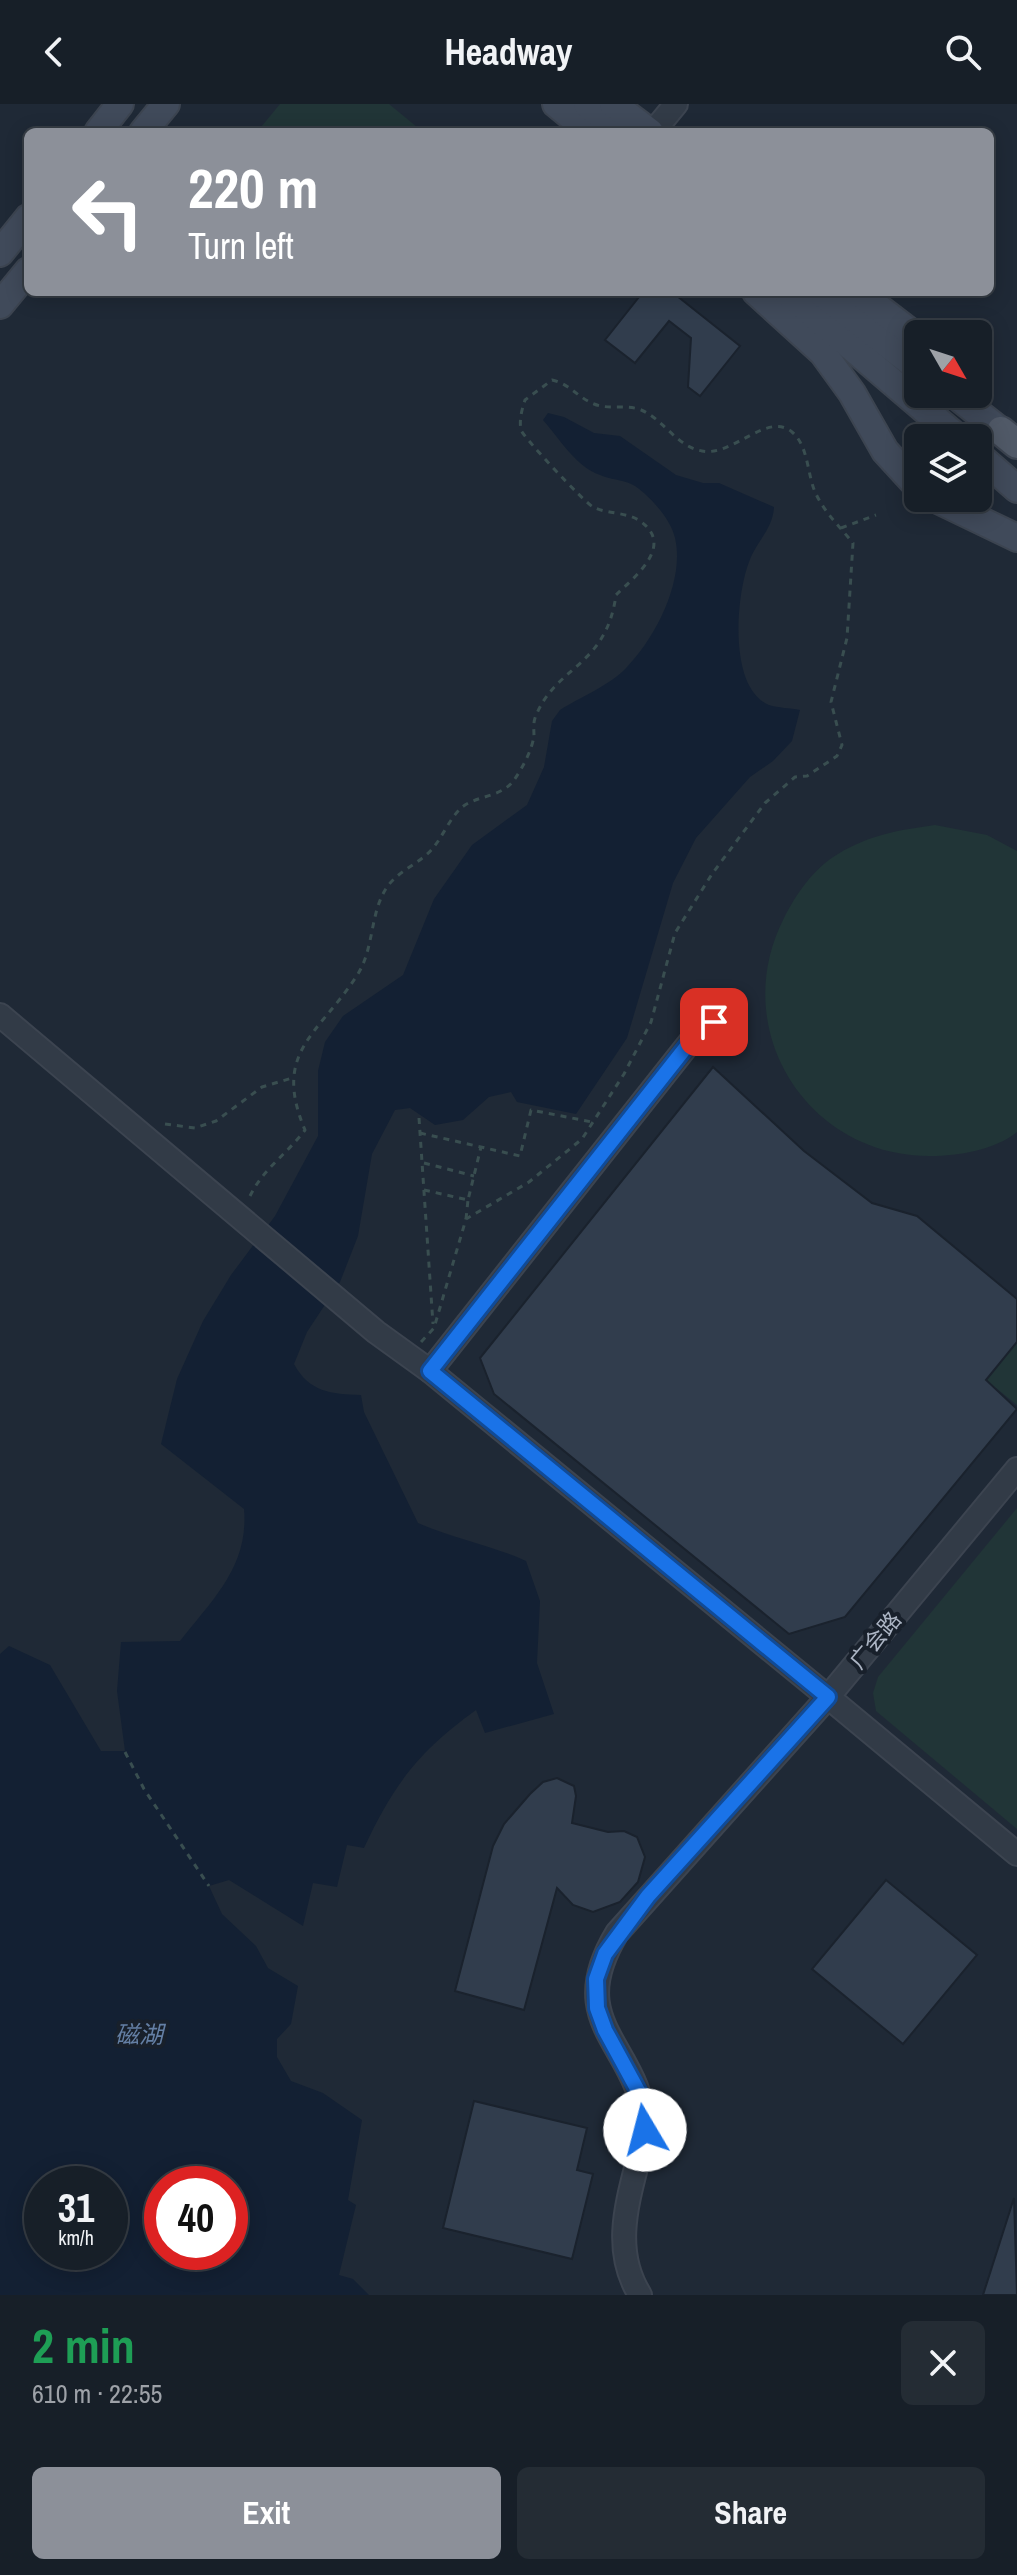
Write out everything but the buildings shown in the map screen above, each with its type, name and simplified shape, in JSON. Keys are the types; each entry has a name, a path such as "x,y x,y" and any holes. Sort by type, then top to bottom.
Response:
{"main road":[{"path":"101,128 120,104"},
{"path":"146,128 166,104"},
{"path":"533,104 561,128"},
{"path":"556,104 585,128"},
{"path":"587,104 617,128"},
{"path":"613,104 646,128"},
{"path":"0,253 24,223"},
{"path":"0,305 24,276"},
{"path":"760,296 823,353 852,393 885,451 904,472"},
{"path":"793,296 875,350 904,362"},
{"path":"824,296 945,424"},
{"path":"863,296 904,327"},
{"path":"972,408 1009,438"},
{"path":"983,408 1009,438"},
{"path":"992,467 1017,489"},
{"path":"963,512 1017,538"}],"street":[{"path":"655,128 676,104"},
{"path":"0,1015 376,1332 416,1348 436,1364 1017,1854"},
{"path":"436,1364 694,1037 726,1017"},
{"name":"广会路","path":"640,2295 625,2265 622,2233 642,2145 644,2113 637,2085 601,2019 596,1979 605,1954 625,1924 828,1697 1017,1469"}],"path":[{"path":"250,1196 263,1172 286,1155 305,1130 294,1105 294,1062 309,1036 367,961 378,906 388,885 432,851 461,807 503,790 514,781 533,739 534,720 547,698 596,650 613,619 616,595 647,568 652,554 649,531 640,521 589,505 561,473 527,443 521,431 525,400 552,380 568,384 596,405 628,405 647,413 693,450 712,453 734,447 761,428 780,427 791,431 798,440 814,490 825,511 853,543 847,638 831,702 842,745 837,756 823,767 795,777 765,803 712,874 675,933 651,1022 624,1074 582,1139 529,1182 466,1219"},
{"path":"841,528 876,515"},
{"path":"165,1124 195,1128 216,1121 262,1087 292,1078"},
{"path":"420,1133 520,1156 531,1110 592,1122"},
{"path":"419,1118 434,1328"},
{"path":"436,1364 416,1348 434,1328 466,1219 481,1147"},
{"path":"422,1162 474,1176"},
{"path":"424,1190 468,1200"},
{"path":"125,1752 144,1789 209,1886"}],"green space":[{"path":"280,104 389,104 418,128 260,128"},
{"path":"935,825 987,835 1017,851 1017,1132 976,1151 931,1156 887,1151 848,1135 815,1110 790,1079 773,1042 765,1002 769,960 784,918 814,874 829,860 861,842 897,831"},
{"path":"1017,1342 1017,1405 986,1380"},
{"path":"1017,1508 1017,1829 876,1711 873,1693 878,1677"}],"water":[{"name":"磁湖","path":"548,413 564,417 594,433 620,436 676,475 703,483 719,483 774,507 771,522 752,555 744,577 739,640 741,661 756,695 769,705 800,710 792,741 773,761 750,777 696,838 673,883 627,1038 576,1114 517,1102 511,1092 489,1097 463,1120 435,1125 410,1108 395,1110 372,1154 358,1236 340,1282 307,1332 294,1364 307,1381 322,1390 361,1395 364,1412 418,1523 526,1561 540,1601 537,1663 554,1714 485,1733 476,1710 438,1740 397,1787 364,1848 347,1845 337,1887 313,1883 303,1926 229,1880 209,1886 222,1914 256,1946 268,1968 298,1986 291,2024 277,2039 277,2057 291,2081 323,2093 362,2120 348,2200 356,2205 339,2275 353,2279 369,2295 0,2295 0,1654 9,1646 50,1665 101,1751 125,1751 117,1691 121,1642 180,1641 216,1596 235,1565 241,1548 244,1509 161,1444 177,1379 203,1321 231,1275 275,1216 318,1136 318,1071 325,1042 343,1016 403,975 434,899 472,845 527,805 544,767 552,721 560,710 604,685 638,655 658,624 672,589 677,554 675,538 667,519 638,488 591,471 568,451 543,420"}],"route":[{"path":"645,2130 642,2098 637,2085 605,2030 597,2008 596,1979 605,1954 617,1933 648,1896 828,1697 430,1371 694,1037 714,1022"}]}
